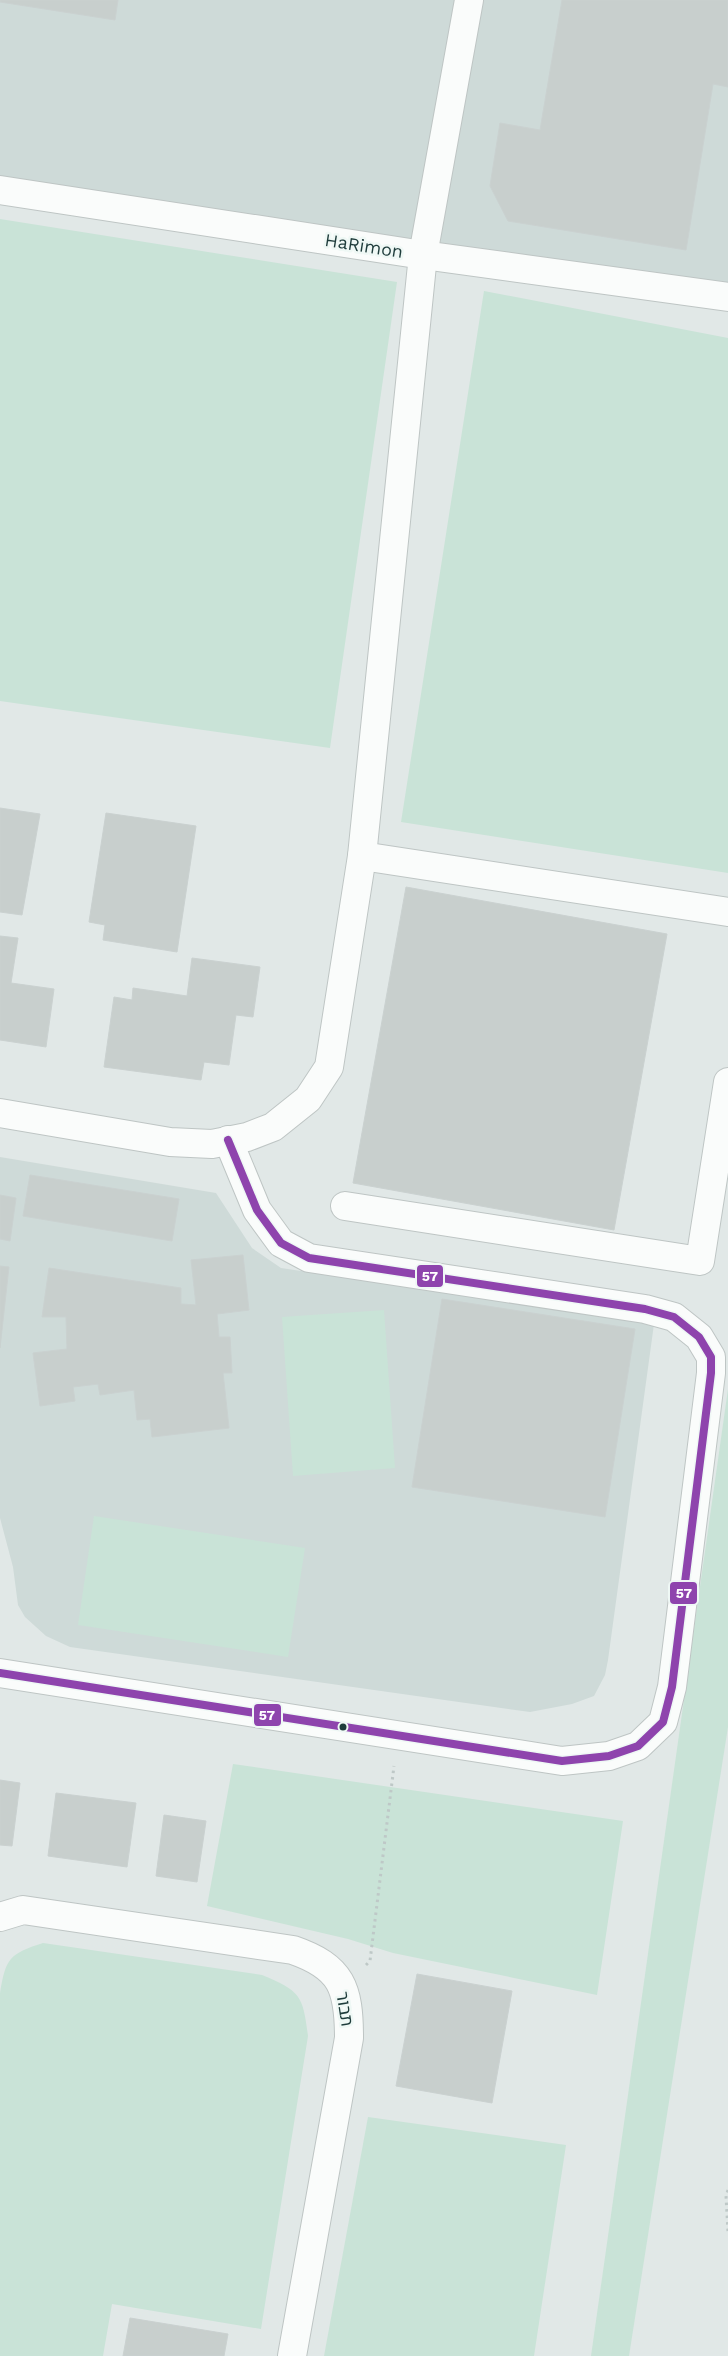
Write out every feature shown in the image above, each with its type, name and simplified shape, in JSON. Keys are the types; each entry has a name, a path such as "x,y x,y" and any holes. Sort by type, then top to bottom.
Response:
{"street":[{"path":"0,1113 170,1142 212,1144 247,1137 273,1127 308,1100 329,1067 362,856 423,255 470,0"},
{"name":"HaRimon","path":"0,190 423,255 728,297"},
{"path":"362,856 728,912"},
{"path":"345,1206 700,1261 728,1082"},
{"path":"0,1673 562,1761 609,1756 638,1746 663,1722 672,1687 711,1373 711,1357 699,1337 674,1317 645,1309 309,1258 281,1243 257,1210 228,1140"},
{"name":"תבור","path":"0,1917 23,1910 293,1950 313,1957 333,1972 344,1990 349,2014 349,2038 292,2356"}],"path":[{"path":"344,1990 370,1961 398,1735"},
{"path":"728,2190 726,2196 728,2232"}],"shaded area":[{"path":"0,0 728,0 728,304 0,183"},
{"path":"0,1157 216,1193 252,1248 281,1268 654,1324 608,1660 605,1675 594,1696 572,1704 530,1712 70,1647 46,1636 25,1617 18,1605 13,1567 0,1518"}],"green space":[{"path":"0,219 397,282 330,748 0,701"},
{"path":"484,291 728,338 728,873 401,822"},
{"path":"384,1310 395,1468 293,1476 282,1317"},
{"path":"728,1389 728,1727 629,2356 591,2356"},
{"path":"94,1516 305,1548 288,1657 78,1625"},
{"path":"233,1764 623,1821 597,1995 393,1953 348,1939 207,1906"},
{"path":"43,1943 262,1975 285,1986 298,1996 302,2003 308,2036 261,2329 112,2304 103,2356 0,2356 0,1993 4,1972 11,1959 16,1954"},
{"path":"368,2117 566,2145 534,2356 324,2356"}],"building":[{"path":"0,0 118,0 115,20 0,2"},
{"path":"562,0 728,0 728,87 713,84 686,250 508,221 490,186 500,123 540,130"},
{"path":"0,808 40,814 22,915 0,912"},
{"path":"106,813 196,826 177,952 103,940 105,925 89,922"},
{"path":"406,887 667,934 614,1230 353,1183"},
{"path":"0,936 18,938 11,983 54,989 46,1047 0,1040"},
{"path":"192,958 260,967 253,1017 236,1015 229,1065 204,1062 201,1080 104,1067 114,997 132,1000 133,988 187,996"},
{"path":"30,1175 179,1199 172,1241 23,1216"},
{"path":"0,1195 16,1198 10,1241 0,1239"},
{"path":"243,1255 249,1310 217,1314 219,1337 230,1337 232,1373 223,1373 229,1428 152,1437 150,1419 137,1420 134,1390 100,1395 98,1384 73,1387 75,1401 40,1406 33,1353 67,1349 66,1317 42,1317 49,1268 181,1288 181,1304 196,1305 191,1260"},
{"path":"0,1266 9,1267 0,1348"},
{"path":"442,1299 635,1329 605,1517 412,1487"},
{"path":"0,1780 20,1783 12,1846 0,1845"},
{"path":"56,1793 136,1803 127,1867 48,1856"},
{"path":"164,1815 206,1821 197,1882 156,1876"},
{"path":"417,1974 512,1991 492,2103 396,2086"},
{"path":"130,2318 228,2334 224,2356 123,2356"}],"transit line":[{"name":"57","path":"0,1673 562,1761 609,1756 638,1746 663,1722 672,1687 711,1373 711,1357 699,1337 674,1317 645,1309 309,1258 281,1243 257,1210 228,1140"}]}
